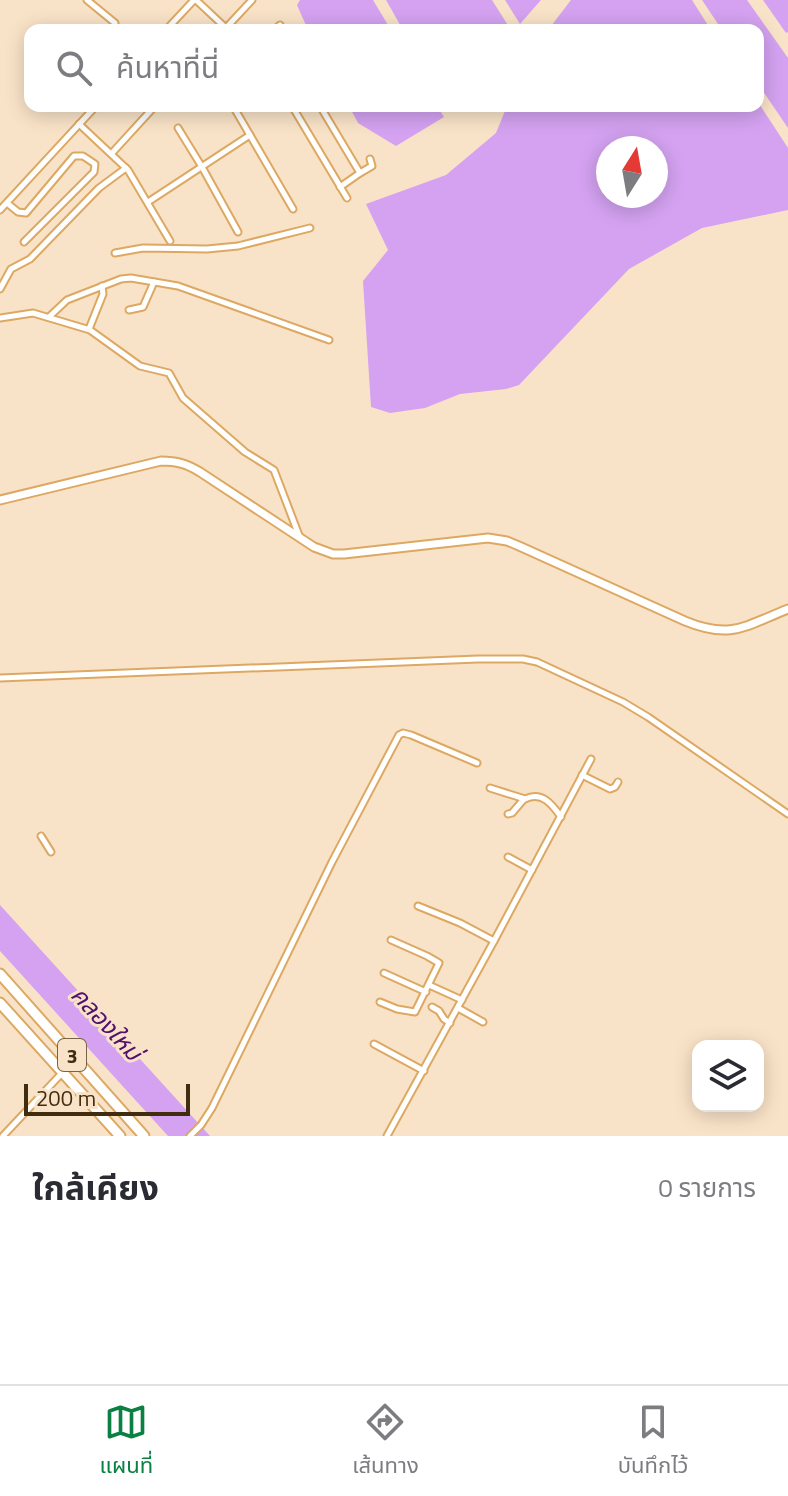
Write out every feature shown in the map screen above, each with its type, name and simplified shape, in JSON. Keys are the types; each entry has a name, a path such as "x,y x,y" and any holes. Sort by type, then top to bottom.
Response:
{"highway":[{"name":"3","path":"0,974 144,1136"},
{"name":"3","path":"0,1003 120,1136"}],"street":[{"path":"87,0 115,23"},
{"path":"172,24 195,0 221,24"},
{"path":"230,24 252,0"},
{"path":"0,210 90,112"},
{"path":"112,153 150,112"},
{"path":"237,112 293,209"},
{"path":"296,112 347,198"},
{"path":"324,112 360,173"},
{"path":"79,124 126,168 170,241"},
{"path":"178,128 238,232"},
{"path":"148,202 250,135"},
{"path":"7,203 18,212 26,213 74,156 83,156 95,164 94,172 24,242"},
{"path":"340,187 371,167 370,159"},
{"path":"0,289 11,269 30,259 99,188 126,168"},
{"path":"115,253 143,248 238,246 310,228"},
{"path":"49,317 64,302 127,278 178,286 329,340"},
{"path":"129,310 143,307 154,282"},
{"path":"89,329 103,294 102,286"},
{"path":"0,318 28,312 89,329 136,364 169,373 183,398 245,452 276,473 300,539"},
{"path":"0,500 161,461 173,461 200,472 324,552 344,554 488,538 507,541 709,630 735,630 788,609"},
{"path":"0,678 523,659 537,662 633,708 788,814"},
{"path":"190,1136 212,1108 332,862 399,735 411,735 477,763"},
{"path":"387,1136 591,759"},
{"path":"582,775 610,789 618,782"},
{"path":"490,788 525,799"},
{"path":"508,814 533,796 552,803 561,817"},
{"path":"41,836 51,852"},
{"path":"508,857 532,870"},
{"path":"418,906 494,941"},
{"path":"380,1002 414,1013 439,963 391,940"},
{"path":"384,973 462,1000"},
{"path":"432,1007 450,1023"},
{"path":"458,1008 483,1022"},
{"path":"374,1044 424,1071"},
{"path":"3,1136 63,1072"}],"water":[{"path":"300,0 373,0 387,24 305,24 297,5"},
{"path":"386,0 492,0 507,24 400,24"},
{"path":"505,0 541,0 520,24"},
{"path":"571,0 692,0 707,24 553,24"},
{"path":"702,0 747,0 764,24 718,24"},
{"path":"763,0 788,0 788,32 786,33"},
{"path":"764,24 788,58 788,128 764,93"},
{"path":"764,111 788,148 788,210 702,228 629,269 519,385 460,394 425,408 390,413 371,407 363,281 388,250 366,204 446,175 496,133 505,112"},
{"path":"352,112 441,112 444,117 396,146 358,123"},
{"name":"คลองใหม่","path":"0,905 210,1136 168,1136 0,951"}]}
